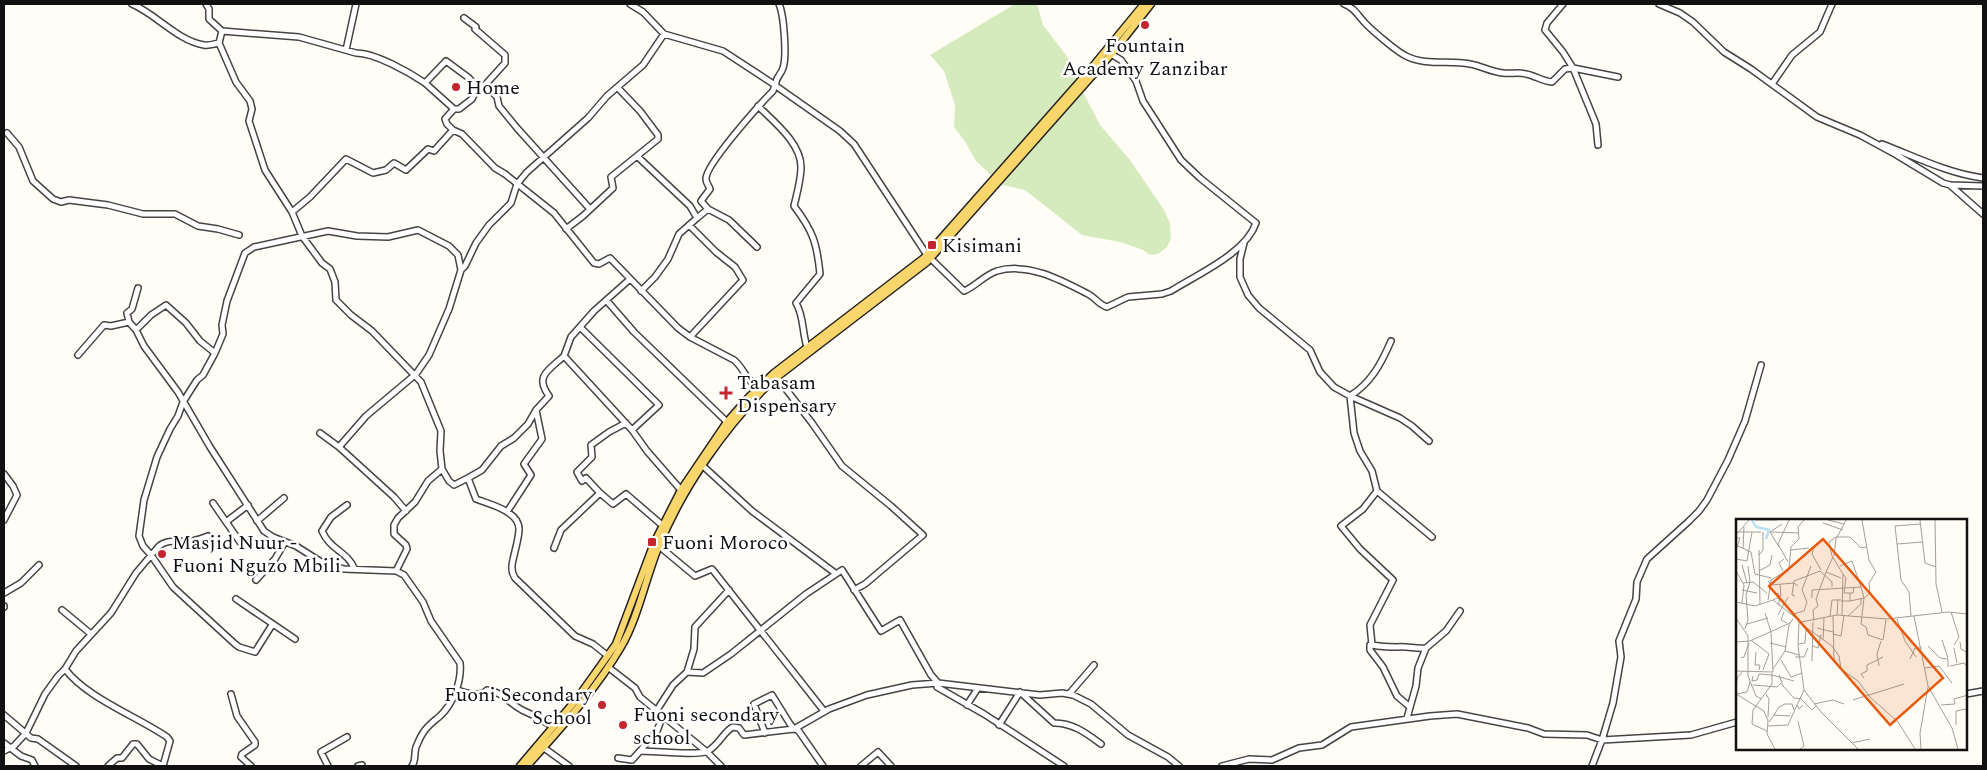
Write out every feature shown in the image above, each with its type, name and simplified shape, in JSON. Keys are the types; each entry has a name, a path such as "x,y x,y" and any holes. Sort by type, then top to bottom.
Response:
{"main road":[{"path":"520,766 554,727 608,656 622,633 662,525 681,490 727,422 758,387 900,284 929,257 1084,81 1144,4"},
{"path":"1084,81 1111,54 1151,4"},
{"path":"527,766 544,748 608,667 627,635 659,546 686,492 732,426 775,375 807,347 929,257"}],"street":[{"path":"132,4 159,19 180,36 204,46 219,43"},
{"path":"206,4 209,9 209,19 222,31 299,36 363,53 425,83 454,109 459,110 472,99 477,88 485,85 504,63 505,55 486,40 475,29 476,27 464,18"},
{"path":"346,50 356,4"},
{"path":"630,4 643,12 664,34 723,52 775,85 840,131 854,144 929,257 964,291 982,277 996,272 1009,269 1026,269 1069,284 1107,307 1128,297 1162,294 1171,291 1232,253 1244,242 1256,223 1200,178 1181,160 1143,101 1136,81 1121,60 1111,54"},
{"path":"758,247 729,220 708,209 701,201 710,189 706,182 706,175 726,146 758,106 773,91 783,70 783,20 779,4"},
{"path":"1344,4 1352,7 1366,24 1398,50 1406,56 1417,59 1436,63 1453,61 1473,64 1488,70 1533,76 1544,82 1552,82 1565,69 1572,68 1618,77"},
{"path":"1563,4 1547,23 1545,30 1564,52 1572,68 1596,124 1598,146"},
{"path":"1659,4 1680,13 1694,22 1724,52 1817,117 1945,170 1983,178"},
{"path":"1772,84 1792,55 1820,32 1832,4"},
{"path":"222,31 219,43 236,82 250,100 252,109 249,121 264,170 292,212 302,236 322,262 330,269 335,282 336,300 351,315 372,331 416,374 427,394 441,432 440,451 442,469 449,481 454,485 482,470 501,446 514,438 528,424 536,410 550,396 544,388 542,379 564,356 571,337 630,279"},
{"path":"339,447 366,416 416,374 429,355 449,309 461,270 485,231 511,203 517,184 527,172 588,118 607,96 644,65 664,34"},
{"path":"425,83 446,61 469,78 477,88"},
{"path":"485,85 497,97 499,106 517,128 590,209"},
{"path":"566,229 613,188 611,177 656,143 659,137 640,111 618,88"},
{"path":"758,106 781,129 799,153 801,166 794,206 808,224 813,235 818,251 820,274 796,303 801,311 802,334 807,347"},
{"path":"454,109 445,119 447,124 453,130 462,134 495,168 506,174 554,213 594,263 600,264 610,258 678,328 690,337 734,360 740,366 749,382 758,387"},
{"path":"292,212 346,159 373,174 386,170 394,163 406,170 428,149 434,150 453,130"},
{"path":"7,133 19,147 33,181 53,199 61,202 69,200 108,205 143,214 175,214 198,226 239,235"},
{"path":"1868,139 1950,186 1983,214"},
{"path":"638,157 690,206 697,218"},
{"path":"1950,186 1983,186"},
{"path":"641,291 655,277 668,259 679,234 708,209"},
{"path":"689,225 716,252 735,267 742,280 690,337"},
{"path":"272,625 255,652 239,647 173,588 152,555 143,546 139,536 144,500 157,457 183,402 197,380 203,375 215,354 222,334 227,301 245,253 254,247 328,231 357,236 388,237 418,230 449,246 458,255 461,270"},
{"path":"1244,242 1240,260 1240,277 1248,295 1259,308 1310,350 1320,372 1334,386 1350,396 1400,418 1429,441"},
{"path":"138,288 132,309 127,313 129,322 183,402 264,532 296,546 326,565 338,568 396,571 408,580 426,608 431,622 460,663 457,690 441,715 423,732 416,748 414,764 412,766"},
{"path":"607,301 634,332 727,422"},
{"path":"136,330 151,315 166,305 215,354"},
{"path":"78,355 104,325 111,326 129,322"},
{"path":"580,327 659,405 632,430"},
{"path":"1350,396 1361,389 1379,367 1391,341"},
{"path":"564,356 626,422 647,451 681,490"},
{"path":"1592,766 1613,703 1621,657 1619,641 1636,599 1637,582 1647,559 1699,512 1707,500 1745,422 1761,365"},
{"path":"775,375 812,422 842,466 923,535 865,584 854,590"},
{"path":"1350,396 1354,433 1360,451 1372,471 1377,491 1432,536"},
{"path":"507,512 531,475 524,464 542,439 536,410"},
{"path":"626,422 591,445 592,457 577,472 582,480 586,478 613,504 626,494 662,525"},
{"path":"320,433 339,447 394,497 406,511"},
{"path":"703,466 752,511 835,573"},
{"path":"396,571 407,549 394,534 393,529 398,518 406,511 428,481 442,469"},
{"path":"4,474 14,486 17,495 4,520"},
{"path":"468,478 476,499 507,512 516,520 519,529 512,566 512,573 515,578 575,636 593,644 608,656"},
{"path":"1377,491 1362,509 1341,526 1360,549 1393,580 1370,625 1372,645 1370,645 1370,650 1383,667 1397,696 1410,707"},
{"path":"554,548 561,530 600,493"},
{"path":"257,521 284,498"},
{"path":"214,503 240,542"},
{"path":"226,522 248,505"},
{"path":"347,505 332,517 322,531 326,540 352,562 354,568"},
{"path":"6,750 14,746 26,733 45,694 65,669 69,660 111,612 136,572 163,543 176,540 190,541 208,536"},
{"path":"256,580 275,559 285,542"},
{"path":"659,546 696,576 712,569 824,711"},
{"path":"4,593 21,584 39,565"},
{"path":"687,672 703,673 731,654 760,629 835,573 842,570 881,631 900,620 938,684 937,687 984,714 1064,766"},
{"path":"657,710 674,685 687,672 694,649 695,627 729,590"},
{"path":"236,599 295,639"},
{"path":"62,610 91,634"},
{"path":"1407,718 1416,686 1418,668 1426,648 1446,631 1460,611"},
{"path":"1372,645 1386,648 1426,648"},
{"path":"1069,694 1094,665"},
{"path":"608,667 635,688 640,697 720,766"},
{"path":"65,669 71,676 106,702 167,737 170,741 163,766 149,759 137,744 133,744 122,758 117,758 108,766"},
{"path":"640,751 706,752 721,741 729,728 739,728 744,735 794,729 824,711 867,696 912,685 938,684 1040,695 1069,694 1092,704 1128,735 1168,757 1179,766"},
{"path":"967,705 978,688"},
{"path":"457,690 475,694 484,693 487,690 495,690 523,711 533,714 554,727"},
{"path":"1000,724 1020,692"},
{"path":"1020,692 1054,723 1064,723 1080,729 1101,744"},
{"path":"1967,694 1983,692"},
{"path":"231,694 237,716 255,742 255,745 242,754 242,757 251,766"},
{"path":"765,733 754,704 772,695 794,729 798,730 823,766"},
{"path":"1222,766 1249,759 1272,760 1299,748 1322,745 1351,728 1407,718 1457,714 1528,728 1544,734 1587,735 1602,740 1691,735 1736,722"},
{"path":"4,715 31,738 41,742 76,766"},
{"path":"618,758 632,760 657,732 663,715"},
{"path":"328,766 321,752 347,737"},
{"path":"4,743 6,750"},
{"path":"544,748 569,766"},
{"path":"6,750 32,760 35,766"},
{"path":"861,766 878,752 891,766"}],"green space":[{"path":"1015,4 1037,4 1043,25 1069,59 1078,81 992,176 976,161 954,127 955,105 944,71 930,55"},
{"path":"1083,92 1100,125 1130,160 1164,210 1170,223 1171,239 1167,247 1158,254 1150,255 1143,250 1120,242 1082,235 1025,190 999,184"}],"place":[{"name":"Fountain Academy Zanzibar","path":"1145,25"},
{"name":"Home","path":"456,87"},
{"name":"Kisimani","path":"932,245"},
{"name":"Tabasam Dispensary","path":"726,393"},
{"name":"Fuoni Moroco","path":"652,542"},
{"name":"Masjid Nuur - Fuoni Nguzo Mbili","path":"162,554"},
{"name":"Fuoni Secondary School","path":"602,705"},
{"name":"Fuoni secondary school","path":"623,725"}]}
